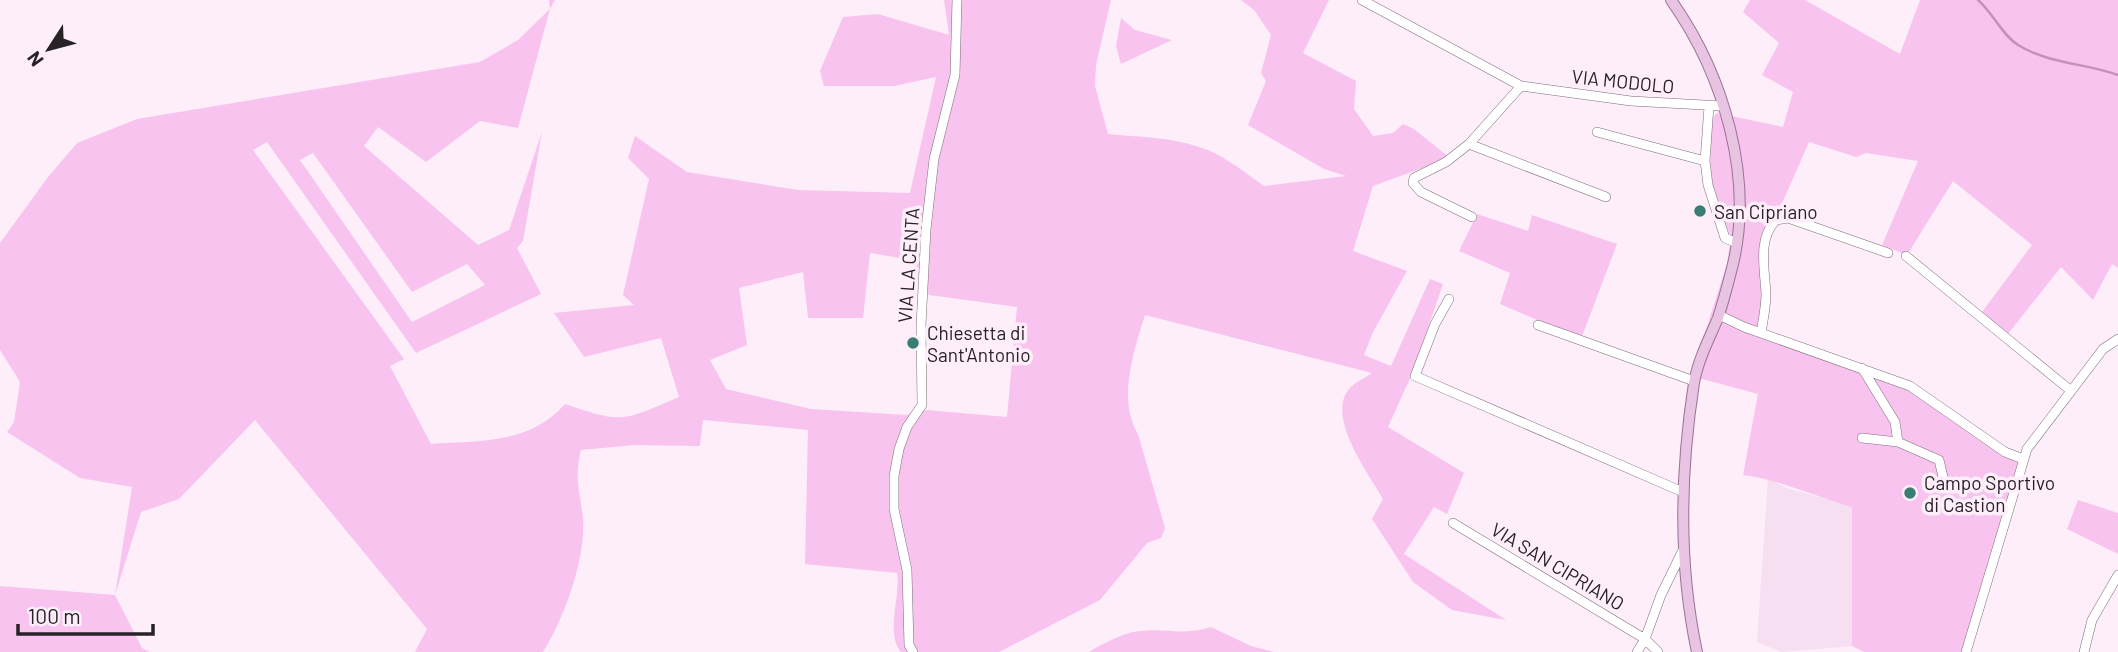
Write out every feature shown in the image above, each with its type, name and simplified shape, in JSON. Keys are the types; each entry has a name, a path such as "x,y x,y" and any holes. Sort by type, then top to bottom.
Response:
{"main road":[{"path":"1671,0 1704,57 1722,106 1740,183 1741,210 1737,243 1719,315 1694,381 1683,492 1682,552 1697,652"}],"street":[{"name":"VIA LA CENTA","path":"913,652 909,645 907,570 894,509 894,476 907,427 922,405 921,326 926,229 934,159 956,75 957,0"},
{"name":"VIA MODOLO","path":"1362,0 1521,86 1587,96 1722,106"},
{"path":"1472,217 1421,192 1413,181 1469,144 1521,86"},
{"path":"1709,106 1704,161 1708,185 1725,238 1737,243"},
{"path":"1597,132 1704,161"},
{"path":"1469,144 1606,197"},
{"path":"1761,333 1766,298 1763,262 1765,242 1770,226 1776,220 1788,218 1888,253"},
{"path":"1906,256 2070,390"},
{"path":"1449,299 1435,324 1415,376 1683,492"},
{"path":"1719,315 1917,390 2005,452 2023,459"},
{"path":"1538,325 1694,381"},
{"path":"1966,652 2029,444 2104,349 2118,339"},
{"path":"1862,368 1895,422 1898,442"},
{"path":"1862,438 1898,442 1939,460 1943,477"},
{"name":"VIA SAN CIPRIANO","path":"1453,523 1645,639 1658,652"},
{"path":"1637,652 1682,552"},
{"path":"2084,652 2092,620 2118,575"}],"shaded area":[{"path":"944,0 1111,0 1096,65 1095,86 1108,134 1166,139 1208,150 1264,186 1346,176 1324,169 1248,125 1266,81 1261,73 1271,35 1254,10 1241,0 1329,0 1303,53 1356,81 1354,109 1373,136 1393,133 1403,124 1414,129 1450,158 1373,186 1353,251 1407,271 1373,332 1364,355 1391,366 1430,279 1443,284 1412,374 1388,427 1464,473 1447,514 1434,507 1404,554 1506,620 1452,610 1413,582 1372,519 1383,499 1352,445 1342,414 1343,401 1349,389 1372,373 1145,315 1130,375 1129,406 1165,528 1161,538 1147,543 1100,600 999,652 901,652 894,635 897,573 805,564 808,430 703,420 700,446 635,445 581,450 578,477 583,519 581,552 566,606 543,652 415,652 427,629 255,420 179,499 141,512 115,595 132,487 80,478 7,432 14,422 20,382 0,350 0,243 48,177 77,143 137,119 480,62 518,40 550,9 518,128 480,121 426,162 378,127 364,146 478,245 509,230 542,132 523,241 517,248 541,294 416,353 267,142 253,150 404,359 390,366 431,444 486,441 536,427 565,404 599,415 623,417 679,397 661,338 584,357 554,313 634,305 623,295 649,179 628,158 635,136 687,172 798,190 910,193 936,77 894,86 824,86 820,71 843,17 878,14 949,35","holes":["313,153 412,292 467,264 485,285 412,322 300,160","870,253 912,260 929,295 1017,307 1007,417 926,410 906,415 811,409 726,389 710,360 747,345 739,288 803,272 808,318 863,318"]},
{"path":"1750,0 1805,0 1900,54 1920,0 2118,0 2118,268 2112,264 2093,300 2061,267 2004,339 1979,316 2032,245 1953,181 1907,255 1882,245 1918,161 1866,153 1856,157 1809,142 1765,242 1761,332 1910,385 2019,464 1967,652 1864,652 1852,646 1852,507 1783,484 1743,475 1758,394 1691,376 1727,264 1731,238 1710,180 1711,120 1717,113 1783,127 1793,92 1762,75 1779,43 1743,12"},
{"path":"1121,18 1135,30 1172,40 1121,64 1116,46"},
{"path":"1477,214 1528,231 1532,215 1617,244 1581,339 1500,304 1510,273 1459,251"},
{"path":"1768,478 1786,488 1852,506 1852,646 1782,652 1757,642"},
{"path":"2078,500 2118,513 2118,554 2067,529"},
{"path":"0,586 115,595 142,648 150,652 0,652"},
{"path":"1211,627 1251,646 1274,652 1089,652 1133,632 1191,631"}],"waterway":[{"path":"1978,0 2007,36 2018,45 2055,60 2118,75"}],"place":[{"name":"San Cipriano","path":"1700,211"},
{"name":"Chiesetta di Sant'Antonio","path":"913,343"},
{"name":"Campo Sportivo di Castion","path":"1910,493"}]}
